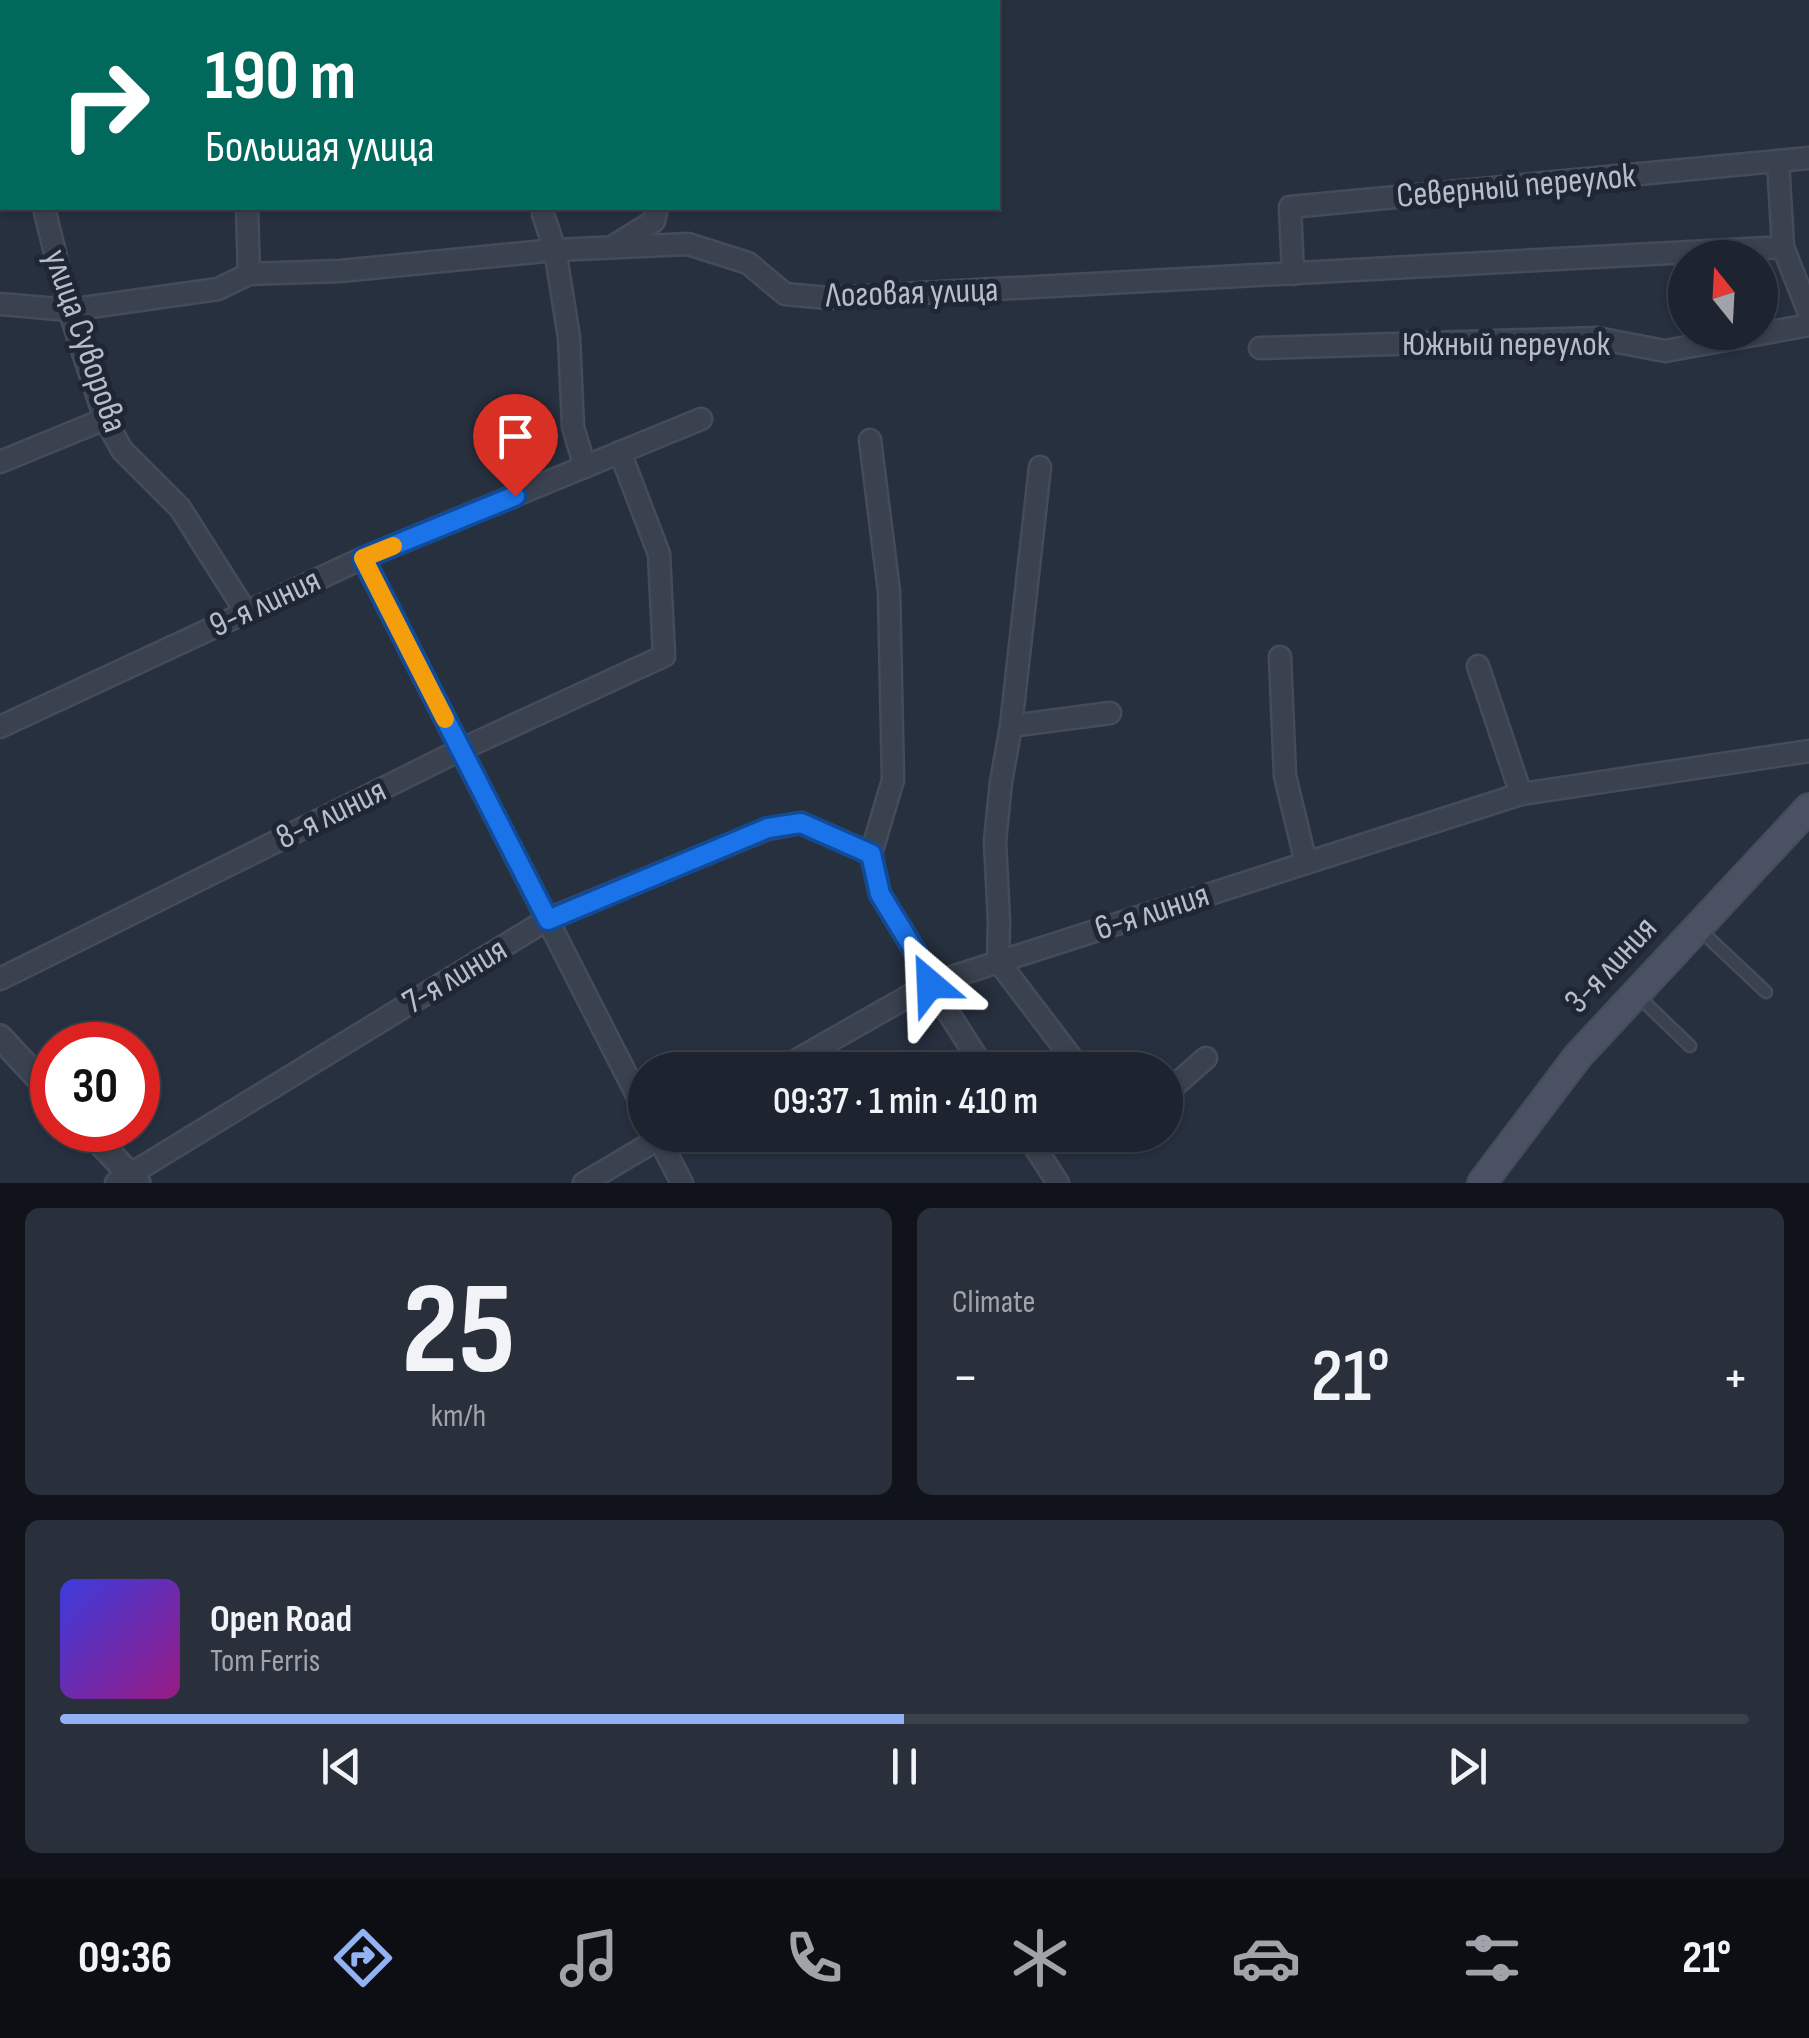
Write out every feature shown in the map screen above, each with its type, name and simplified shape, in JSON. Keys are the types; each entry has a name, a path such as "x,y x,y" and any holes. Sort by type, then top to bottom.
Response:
{"main road":[{"name":"3-я линия","path":"1482,1183 1578,1056 1805,820"}],"street":[{"name":"Северный переулок","path":"1293,274 1290,207 1809,158"},
{"path":"1778,161 1783,247 1804,284 1809,313"},
{"name":"улица Суворова","path":"44,210 69,310 105,419 122,450 180,508 246,612"},
{"path":"246,210 248,274"},
{"path":"608,249 654,221 656,210"},
{"path":"543,214 555,250 570,338 573,428 586,467"},
{"name":"Логовая улица","path":"0,304 69,310 218,290 248,274 340,272 555,250 688,244 748,263 785,294 828,298 1783,247"},
{"name":"Южный переулок","path":"1260,348 1597,338 1665,351 1809,325"},
{"path":"0,462 105,419"},
{"name":"9-я линия","path":"0,727 363,558 701,420"},
{"path":"870,440 889,591 893,780 871,854 880,894 973,1052"},
{"name":"8-я линия","path":"0,978 460,750 664,656 658,554 620,452"},
{"path":"1040,467 995,841 998,961 1067,1052"},
{"path":"363,558 628,1077"},
{"path":"1280,657 1285,776 1306,863"},
{"path":"1478,666 1521,794"},
{"path":"1011,726 1110,713"},
{"name":"6-я линия","path":"811,1052 930,984 1521,794 1809,751"},
{"name":"7-я линия","path":"128,1180 548,920 768,828 801,823 871,854"},
{"path":"0,1038 30,1070"},
{"path":"1183,1078 1206,1058"},
{"path":"106,1152 128,1180"},
{"path":"584,1183 635,1152"},
{"path":"668,1152 682,1183"},
{"path":"1038,1152 1058,1183"}],"lane":[{"path":"1697,928 1766,992"},
{"path":"1635,994 1690,1046"}],"slow traffic":[{"path":"393,546 363,558 445,719"}],"route":[{"path":"515,496 363,558 548,920 768,828 801,823 871,854 880,894 930,984"}]}
